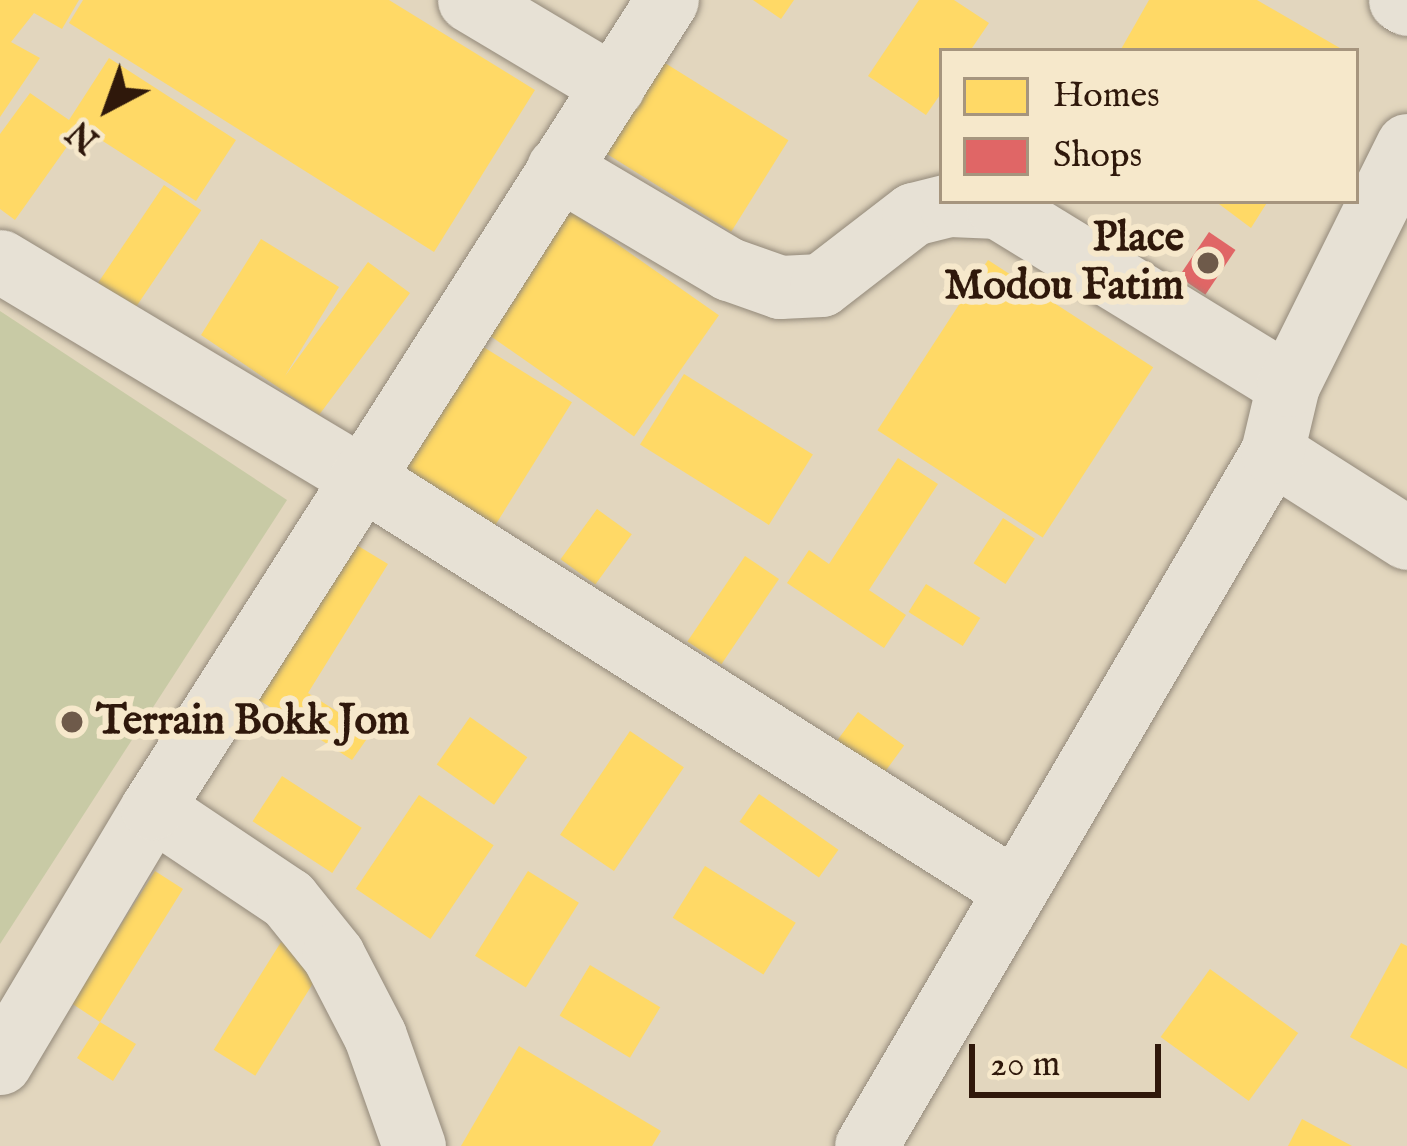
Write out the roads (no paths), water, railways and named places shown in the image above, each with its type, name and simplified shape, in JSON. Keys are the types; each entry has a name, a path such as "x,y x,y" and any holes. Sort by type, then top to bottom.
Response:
{"street":[{"path":"470,0 614,86"},
{"path":"0,1063 152,808 668,0"},
{"path":"866,1146 1272,452 1288,386 1407,145"},
{"path":"558,168 729,269 780,287 821,285 914,214 950,205 998,207 1288,386"},
{"path":"0,261 361,477 1015,890"},
{"path":"1272,452 1407,538"},
{"path":"152,808 288,898 333,955 375,1036 414,1146"}],"place":[{"name":"Place Modou Fatim","path":"1208,263"},
{"name":"Terrain Bokk Jom","path":"72,722"}]}
